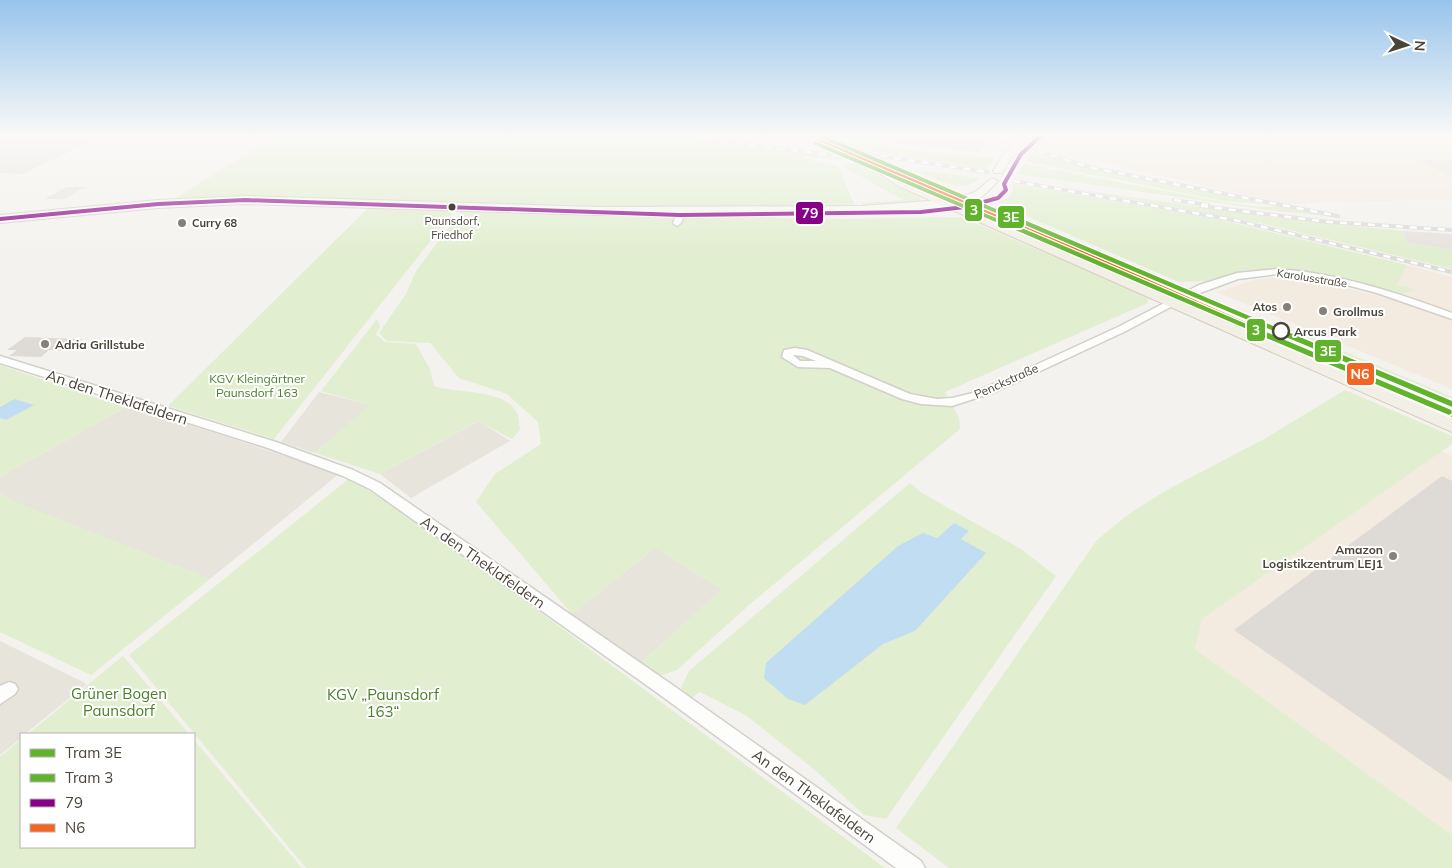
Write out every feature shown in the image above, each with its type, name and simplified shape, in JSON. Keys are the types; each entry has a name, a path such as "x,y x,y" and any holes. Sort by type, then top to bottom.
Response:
{"main road":[{"path":"901,176 959,205 1452,414"},
{"path":"0,219 148,205 245,200 598,211 797,211 907,208 959,205 979,194 995,176"},
{"path":"598,211 678,219 874,214 959,205 993,196 1009,176"},
{"path":"1177,298 1452,426"}],"street":[{"name":"Karolusstraße","path":"1177,298 1241,275 1271,271 1290,273 1368,289 1452,316"},
{"name":"Penckstraße","path":"832,365 910,398 951,402 975,395 1111,334 1177,298"},
{"name":"An den Theklafeldern","path":"0,359 272,446 348,473 375,486 665,689 914,868"}],"shaded area":[{"path":"1159,176 1452,176 1452,199 1284,204"},
{"path":"67,187 86,187 64,199 44,199"},
{"path":"1403,231 1452,234 1452,250 1407,243"},
{"name":"Arcus Park","path":"1407,265 1452,277 1452,389 1217,292 1254,280 1284,277 1321,282 1388,298"},
{"path":"319,392 371,405 315,453 281,442"},
{"path":"130,405 339,474 210,579 17,503 0,494 0,477"},
{"path":"479,421 510,441 411,498 380,474"},
{"name":"Amazon Logistikzentrum LEJ1","path":"1441,451 1452,456 1452,835 1195,649 1202,619"},
{"path":"655,548 722,589 640,664 572,614"},
{"path":"0,641 87,684 26,733 20,733 20,739 0,755"}],"green space":[{"path":"212,176 842,176 855,206 695,210 171,201"},
{"path":"859,176 879,176 920,198 921,201 863,206 861,203 903,200"},
{"path":"927,176 959,176 979,178 965,185 948,184"},
{"path":"1029,176 1084,176 1223,202 1260,207 1279,206 1352,219 1276,211"},
{"path":"1097,176 1125,176 1272,205 1223,201"},
{"path":"1013,184 1217,219 1407,265 1396,286 1405,286 1414,290 1398,295 1365,284 1268,270 1245,270 1206,281 1179,282 1001,205 998,202 1006,199 1013,191"},
{"path":"1069,188 1277,218 1403,231 1407,243 1452,250 1452,269 1261,223"},
{"name":"KGV Kleingärtner Paunsdorf 163","path":"370,206 455,210 274,439 168,406"},
{"path":"461,211 846,219 961,217 1144,295 1148,299 1148,303 945,392 959,418 960,429 749,605 677,670 659,676 640,664 722,589 655,548 572,614 476,502 495,474 541,444 538,422 507,394 459,378 430,343 387,341 379,333 406,294 416,271"},
{"path":"377,319 380,327 376,334 385,342 416,344 430,369 434,386 481,393 504,400 512,406 518,415 520,430 512,439 478,421 380,474 315,453 370,405 321,391"},
{"path":"1305,335 1452,397 1452,400 1303,337"},
{"path":"1308,344 1452,406 1452,409 1306,346"},
{"path":"1317,359 1452,416 1452,421"},
{"path":"0,365 114,404 130,405 0,477"},
{"path":"1345,390 1452,436 1452,444 1202,619 1195,649 1452,835 1452,868 949,868 896,828 1097,540 1129,514 1165,491 1266,438"},
{"name":"KGV „Paunsdorf 163“","path":"350,478 440,538 885,868 306,868 129,655"},
{"path":"910,483 922,493 1021,549 1056,576 886,819 864,815 816,771 747,716 700,692 690,699 681,688 689,671","holes":["954,523 968,531 961,539 985,553 915,631 883,644 843,674 937,538"]},
{"path":"0,494 210,579 91,675 0,632"},
{"name":"Grüner Bogen Paunsdorf","path":"123,656 188,733 29,733"},
{"name":"Grüner Bogen Paunsdorf","path":"20,740 20,848 195,848 195,741 302,868 0,868 0,757"}],"water":[{"path":"15,399 34,405 6,420 0,418 0,407"},
{"path":"954,523 969,531 961,539 986,553 915,631 883,644 805,705 788,699 764,678 766,663 898,546 923,533 937,538"}],"building":[{"name":"Adria Grillstube","path":"25,337 83,339 66,351 49,350 41,357 9,356 17,350 7,350"},
{"name":"Amazon Logistikzentrum LEJ1","path":"1442,476 1452,481 1452,782 1234,630"}],"railway":[{"path":"1131,176 1338,216"},
{"path":"1013,181 1234,220 1452,272"},
{"path":"1174,200 1208,205"},
{"path":"1201,206 1329,222 1452,230"}],"tram line":[{"name":"3","path":"892,176 1449,412"},
{"name":"3E","path":"913,176 1452,404"}],"transit line":[{"name":"N6","path":"903,176 1452,414"},
{"name":"79","path":"0,219 158,204 245,200 680,215 921,212 965,207 998,198 1006,190 1004,184 1009,176"}],"place":[{"name":"Paunsdorf, Friedhof","path":"452,207"},
{"name":"Curry 68","path":"182,223"},
{"name":"Atos","path":"1287,307"},
{"name":"Grollmus","path":"1323,311"},
{"name":"Arcus Park","path":"1281,331"},
{"name":"Adria Grillstube","path":"45,344"},
{"name":"Amazon Logistikzentrum LEJ1","path":"1393,556"}]}
